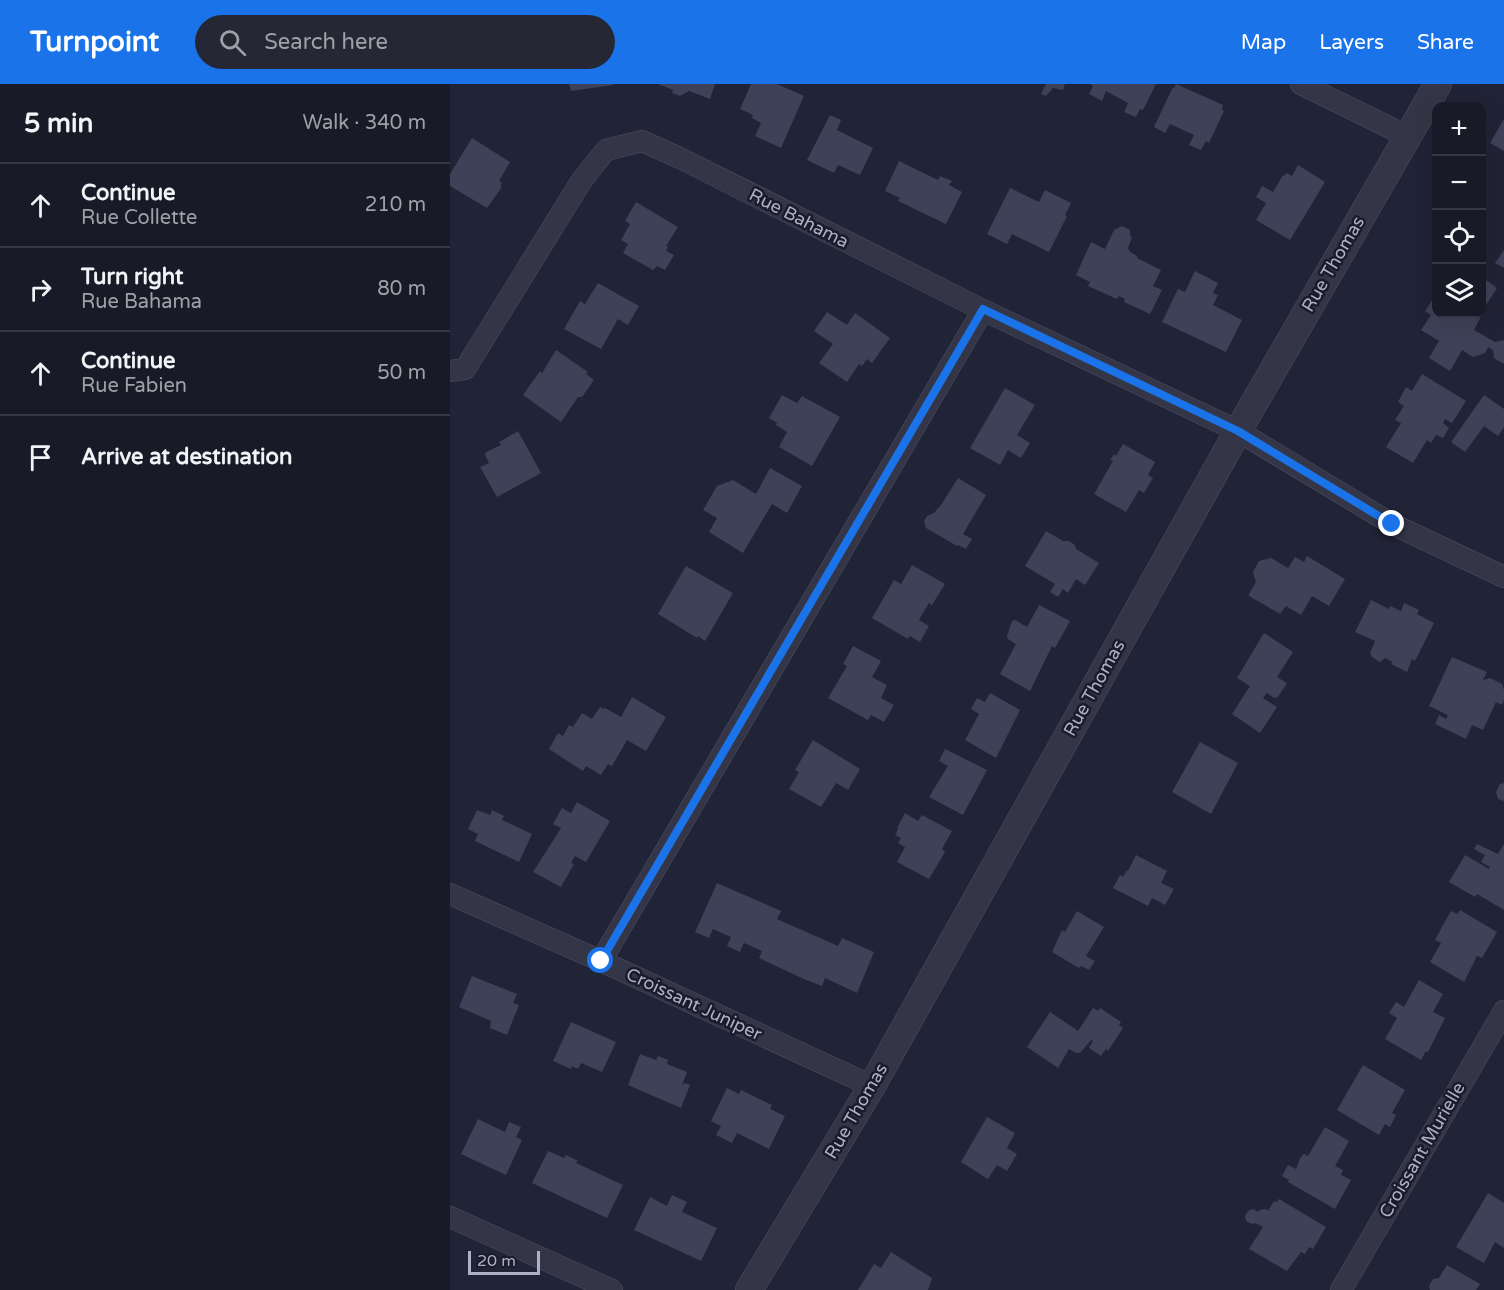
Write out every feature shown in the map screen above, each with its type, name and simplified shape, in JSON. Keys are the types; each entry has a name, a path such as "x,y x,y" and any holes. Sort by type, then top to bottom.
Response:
{"street":[{"path":"1301,84 1407,136"},
{"name":"Rue Thomas","path":"749,1290 872,1086 1238,431 1438,84"},
{"name":"Rue Bahama","path":"450,371 465,369 582,180 606,150 642,141 983,309 1238,431 1392,524 1504,577"},
{"path":"601,961 983,309"},
{"name":"Croissant Juniper","path":"450,894 872,1086"},
{"name":"Croissant Murielle","path":"1341,1290 1504,1011"},
{"path":"450,1217 612,1290"}],"building":[{"path":"569,84 613,84 613,85 571,91"},
{"path":"658,84 715,84 710,99 689,91 680,96 672,93 673,90"},
{"path":"751,84 777,84 804,96 781,148 755,136 761,123 752,118 753,115 740,109"},
{"path":"1046,84 1065,84 1063,90 1053,88 1046,96 1041,94"},
{"path":"1090,84 1156,84 1143,110 1140,109 1136,117 1124,112 1128,103 1106,91 1102,101 1089,94 1093,86"},
{"path":"1176,84 1223,105 1224,111 1209,143 1206,141 1201,150 1189,145 1194,135 1170,124 1165,133 1154,127"},
{"path":"830,115 841,120 837,130 873,148 860,175 838,165 834,173 807,160"},
{"path":"1504,119 1504,151 1490,143"},
{"path":"472,138 510,162 499,181 502,187 487,208 450,186 450,174"},
{"path":"899,161 938,180 940,176 952,181 949,185 962,192 946,224 898,201 900,198 885,191"},
{"path":"1298,165 1325,182 1290,240 1256,220 1266,203 1256,197 1262,186 1273,192 1283,175 1286,173 1292,176"},
{"path":"1010,188 1039,202 1045,190 1071,203 1049,252 1012,234 1007,244 987,234"},
{"path":"636,202 678,227 666,246 668,247 666,251 674,255 665,270 657,266 653,270 623,253 628,244 621,240 630,224 625,221"},
{"path":"1122,226 1130,230 1132,237 1128,248 1130,252 1161,270 1153,286 1162,290 1150,314 1124,302 1125,299 1119,296 1117,299 1088,286 1090,282 1076,275 1091,242 1105,249 1114,230"},
{"path":"1504,250 1504,268 1495,263"},
{"path":"1195,271 1218,283 1213,293 1218,295 1213,305 1242,320 1226,352 1162,322 1178,289 1185,292"},
{"path":"1486,280 1497,288 1486,305"},
{"path":"598,283 639,306 628,325 618,319 601,349 564,329 580,301 585,304"},
{"path":"1432,300 1432,318 1480,318 1474,330 1495,342 1504,340 1504,364 1494,358 1493,350 1488,347 1485,353 1473,357 1462,350 1450,371 1429,358 1439,341 1421,330 1431,315 1425,311"},
{"path":"827,312 847,325 855,313 890,338 872,363 867,359 862,366 859,364 847,382 819,363 833,344 814,331"},
{"path":"556,350 588,372 586,374 594,380 582,397 578,397 561,422 523,395 540,371 542,373"},
{"path":"1422,374 1466,401 1452,423 1445,419 1443,423 1449,428 1443,438 1436,435 1431,443 1427,440 1413,463 1386,447 1401,423 1395,420 1404,406 1398,402 1406,387 1412,391"},
{"path":"1005,388 1035,405 1017,435 1030,443 1021,458 1008,450 1000,465 970,448"},
{"path":"782,395 797,403 802,396 840,417 812,466 779,447 787,432 769,418"},
{"path":"1484,395 1504,409 1504,427 1498,436 1484,426 1465,452 1451,442"},
{"path":"518,431 541,473 497,497 480,467 489,463 486,452 501,445 499,442"},
{"path":"1123,444 1155,462 1148,475 1153,478 1144,493 1139,490 1126,512 1094,494 1113,461 1110,460 1114,454 1116,456"},
{"path":"770,468 802,486 787,513 772,504 743,553 709,532 717,518 703,510 717,486 733,480 756,494"},
{"path":"958,478 986,495 963,534 972,539 966,549 926,528 924,521 941,505"},
{"path":"1046,531 1063,541 1069,541 1075,545 1076,549 1099,563 1085,585 1076,579 1068,593 1063,589 1058,597 1050,592 1055,584 1025,566"},
{"path":"1307,556 1345,579 1329,606 1312,596 1301,615 1286,606 1280,614 1249,596 1256,582 1253,572 1259,561 1271,558 1288,568 1295,557 1304,562"},
{"path":"912,565 945,584 932,605 929,603 919,620 929,626 920,642 910,636 908,639 872,618 894,580 901,584"},
{"path":"686,566 733,593 705,641 658,614"},
{"path":"1371,600 1389,609 1390,606 1401,611 1404,603 1419,610 1417,614 1434,623 1415,661 1412,659 1407,672 1391,664 1393,662 1385,658 1380,662 1372,657 1370,653 1375,641 1355,632"},
{"path":"1039,605 1070,621 1055,648 1052,646 1030,691 1000,674 1016,644 1007,636 1012,621 1015,620 1027,627"},
{"path":"1264,633 1293,652 1277,677 1287,683 1278,697 1274,698 1267,693 1263,698 1277,707 1260,733 1232,714 1250,686 1237,678"},
{"path":"853,646 881,661 872,677 887,685 881,698 894,705 884,722 871,715 868,720 828,698 847,666 843,664"},
{"path":"1452,657 1487,672 1483,680 1490,678 1502,684 1504,690 1502,705 1496,702 1483,730 1472,725 1466,739 1435,724 1439,715 1446,719 1448,715 1429,706"},
{"path":"990,693 1020,710 996,758 965,740 979,714 971,709 977,698 985,702"},
{"path":"632,697 666,717 646,751 627,740 612,766 608,764 601,775 586,766 583,771 549,749 558,733 563,736 569,725 573,727 582,713 592,719 600,707 621,717"},
{"path":"813,740 860,769 848,790 836,783 821,807 789,789 799,772 795,770"},
{"path":"1200,742 1238,763 1211,814 1172,792"},
{"path":"945,749 987,770 963,815 929,797 948,766 939,761"},
{"path":"1504,783 1504,801 1498,799 1496,792 1500,784"},
{"path":"577,802 610,821 586,862 575,856 571,863 574,864 561,887 533,872 561,828 553,824 562,808 571,813"},
{"path":"477,810 490,815 492,810 504,816 502,820 532,834 519,862 475,841 478,834 468,829"},
{"path":"905,813 918,821 922,815 952,831 942,849 945,852 929,879 897,862 905,847 898,843 901,838 895,835"},
{"path":"1477,844 1498,854 1504,844 1504,910 1477,894 1475,897 1449,882 1465,855 1489,869 1490,867 1481,862 1485,855 1474,849"},
{"path":"1136,855 1167,871 1161,883 1174,889 1165,905 1152,898 1148,906 1113,888 1120,875 1123,877 1128,871"},
{"path":"717,883 781,911 777,919 838,946 842,938 874,952 857,993 825,978 822,986 806,980 759,958 762,951 744,943 740,952 727,946 731,937 713,929 709,938 695,932"},
{"path":"1460,910 1497,932 1482,958 1477,956 1464,982 1430,962 1441,943 1435,940 1451,911 1457,914"},
{"path":"1077,911 1104,927 1086,956 1095,961 1089,970 1081,966 1079,968 1052,952 1062,930 1065,932"},
{"path":"472,976 517,994 513,1003 519,1005 507,1035 490,1028 491,1021 459,1007"},
{"path":"1419,980 1443,994 1433,1012 1445,1018 1428,1052 1426,1051 1421,1060 1385,1039 1397,1018 1389,1013 1396,1002 1404,1007"},
{"path":"1093,1008 1098,1011 1100,1008 1121,1022 1119,1025 1123,1028 1108,1051 1106,1049 1101,1056 1089,1048 1093,1041 1091,1040 1080,1053 1069,1049 1058,1068 1027,1047 1050,1012 1078,1031"},
{"path":"571,1022 616,1042 602,1072 581,1063 578,1069 572,1066 571,1069 553,1061"},
{"path":"640,1054 656,1060 658,1056 668,1060 667,1064 687,1072 682,1085 685,1083 690,1085 681,1108 628,1085"},
{"path":"1363,1065 1405,1090 1392,1113 1396,1115 1390,1127 1385,1124 1379,1135 1337,1110"},
{"path":"727,1088 739,1094 741,1090 772,1105 770,1109 785,1116 769,1149 737,1133 732,1143 716,1135 721,1126 711,1121"},
{"path":"987,1117 1015,1133 1007,1148 1017,1154 1007,1171 997,1165 988,1179 961,1162"},
{"path":"478,1119 505,1132 509,1122 521,1127 516,1137 522,1140 506,1175 461,1154"},
{"path":"1325,1127 1349,1141 1335,1166 1343,1170 1341,1175 1351,1180 1335,1209 1288,1182 1289,1180 1282,1176 1288,1165 1296,1169 1300,1158 1304,1154 1308,1156"},
{"path":"548,1151 564,1158 566,1155 578,1161 576,1163 623,1185 607,1218 532,1183"},
{"path":"1488,1193 1504,1203 1504,1248 1495,1242 1484,1263 1456,1247"},
{"path":"672,1195 687,1202 682,1212 717,1228 701,1261 634,1230 650,1197 667,1206"},
{"path":"1279,1199 1326,1227 1313,1249 1309,1247 1305,1254 1301,1252 1287,1271 1249,1249 1263,1227 1246,1221 1245,1216 1253,1209 1258,1212 1266,1209 1270,1211 1274,1201 1277,1202"},
{"path":"891,1252 932,1278 928,1290 858,1290 874,1264 881,1268"},
{"path":"1447,1265 1480,1284 1476,1290 1430,1290 1429,1286 1433,1279 1439,1278"}],"route":[{"path":"601,961 983,309 1238,431 1392,524"}]}
